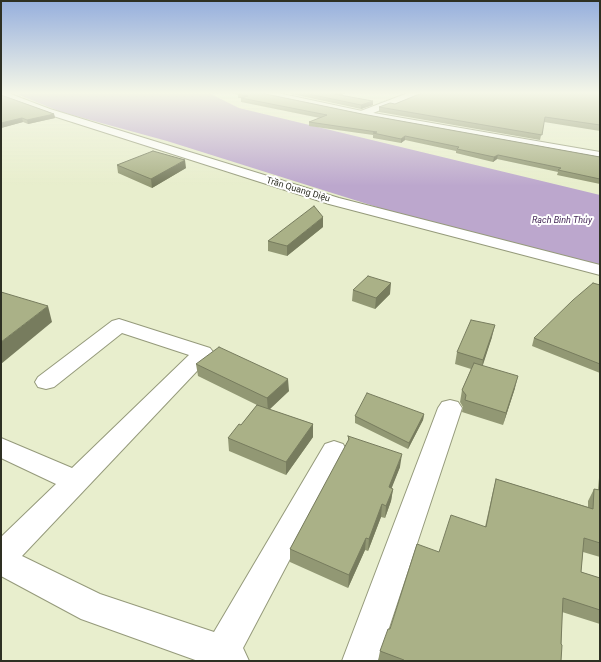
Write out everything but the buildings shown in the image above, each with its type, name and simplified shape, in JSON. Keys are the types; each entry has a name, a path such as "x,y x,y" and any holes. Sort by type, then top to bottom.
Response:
{"main road":[{"path":"418,124 600,156"}],"street":[{"name":"Trần Quang Diệu","path":"88,124 334,201 600,270"},
{"path":"1,557 203,353 119,326 46,382"},
{"path":"360,661 450,408"},
{"path":"1,447 76,481"},
{"path":"1,561 93,608 226,657 334,451"}],"water":[{"name":"Rạch Bình Thủy","path":"104,124 305,124 600,195 600,267 399,214 167,141"}]}
